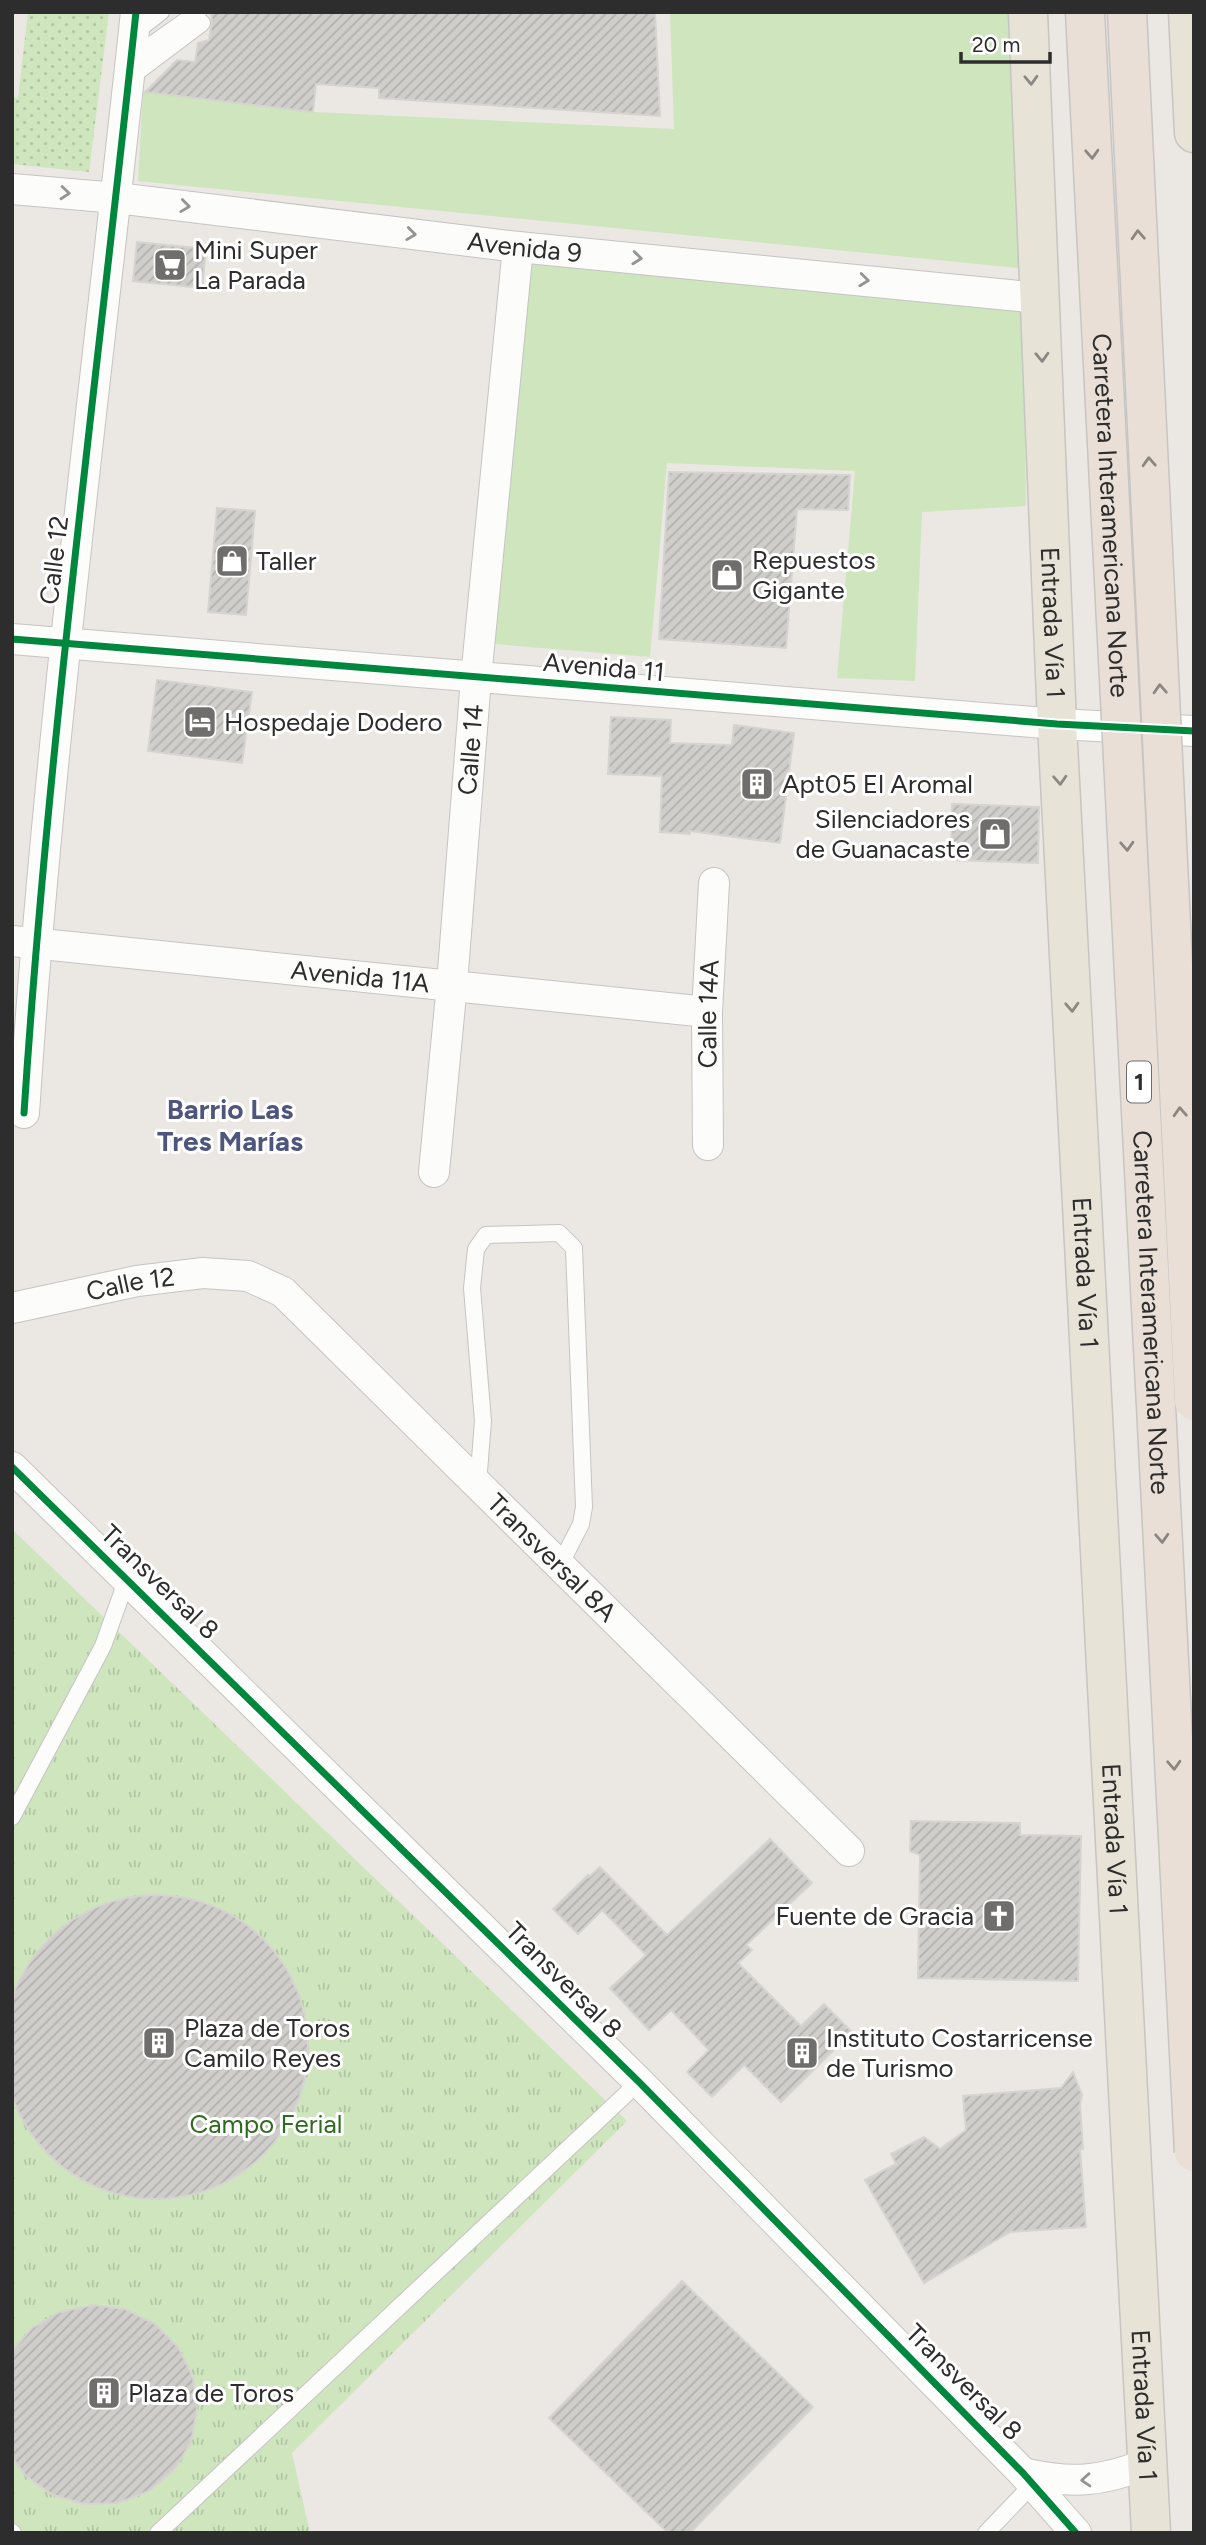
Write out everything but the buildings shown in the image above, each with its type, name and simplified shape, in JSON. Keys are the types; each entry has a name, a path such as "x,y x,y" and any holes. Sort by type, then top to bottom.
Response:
{"highway":[{"name":"Carretera Interamericana Norte","path":"1085,12 1194,2152"},
{"name":"Carretera Interamericana Norte","path":"1127,12 1194,1401"}],"main road":[{"name":"Entrada Vía 1","path":"1028,12 1057,724 1151,2533"},
{"path":"1188,12 1194,133"}],"street":[{"name":"Calle 12","path":"24,1113 24,942 65,645 137,34"},
{"name":"Avenida 9","path":"12,188 117,198 518,247 1039,298"},
{"name":"Calle 14","path":"434,1172 476,678 518,247"},
{"name":"Avenida 11","path":"12,639 1057,724 1194,731"},
{"name":"Calle 14A","path":"708,1145 706,1012 713,883"},
{"name":"Avenida 11A","path":"24,942 706,1012"},
{"name":"Calle 12","path":"12,1308 137,1282 203,1273 248,1276"},
{"name":"Transversal 8A","path":"248,1276 283,1292 849,1851"},
{"name":"Transversal 8","path":"12,1467 639,2082 1028,2479 1076,2533"},
{"name":"Transversal 8","path":"1028,2479 1086,2481 1117,2476 1146,2464"}],"lane":[{"path":"137,34 181,12"},
{"path":"137,34 200,17"},
{"path":"478,1483 482,1421 472,1287 476,1249 486,1235 559,1233 575,1248 584,1507 581,1524 560,1565"},
{"path":"12,1817 103,1646 127,1579"},
{"path":"158,2533 639,2082"},
{"path":"986,2533 1028,2479"}],"green space":[{"path":"28,12 109,12 89,172 12,164 12,97 18,98"},
{"path":"670,12 1041,12 1059,272 138,181 143,92 313,112 674,129"},
{"path":"529,263 1023,311 1026,506 922,512 915,681 837,678 855,471 667,463 650,657 494,644"},
{"name":"Campo Ferial","path":"12,1529 627,2121 292,2453 310,2533 12,2533"}],"cycle path":[{"path":"24,1113 46,837 136,12"},
{"path":"12,639 1057,724 1194,731"},
{"path":"12,1467 639,2082 1023,2473 1076,2533"}],"place":[{"name":"Mini Super La Parada","path":"170,265"},
{"name":"Taller","path":"232,561"},
{"name":"Repuestos Gigante","path":"727,575"},
{"name":"Hospedaje Dodero","path":"200,722"},
{"name":"Apt05 El Aromal","path":"757,784"},
{"name":"Silenciadores de Guanacaste","path":"995,834"},
{"name":"Fuente de Gracia","path":"999,1916"},
{"name":"Plaza de Toros Camilo Reyes","path":"159,2043"},
{"name":"Instituto Costarricense de Turismo","path":"802,2053"},
{"name":"Plaza de Toros","path":"104,2393"}],"district":[{"name":"Barrio Las Tres Marías","path":"230,1125"}]}
